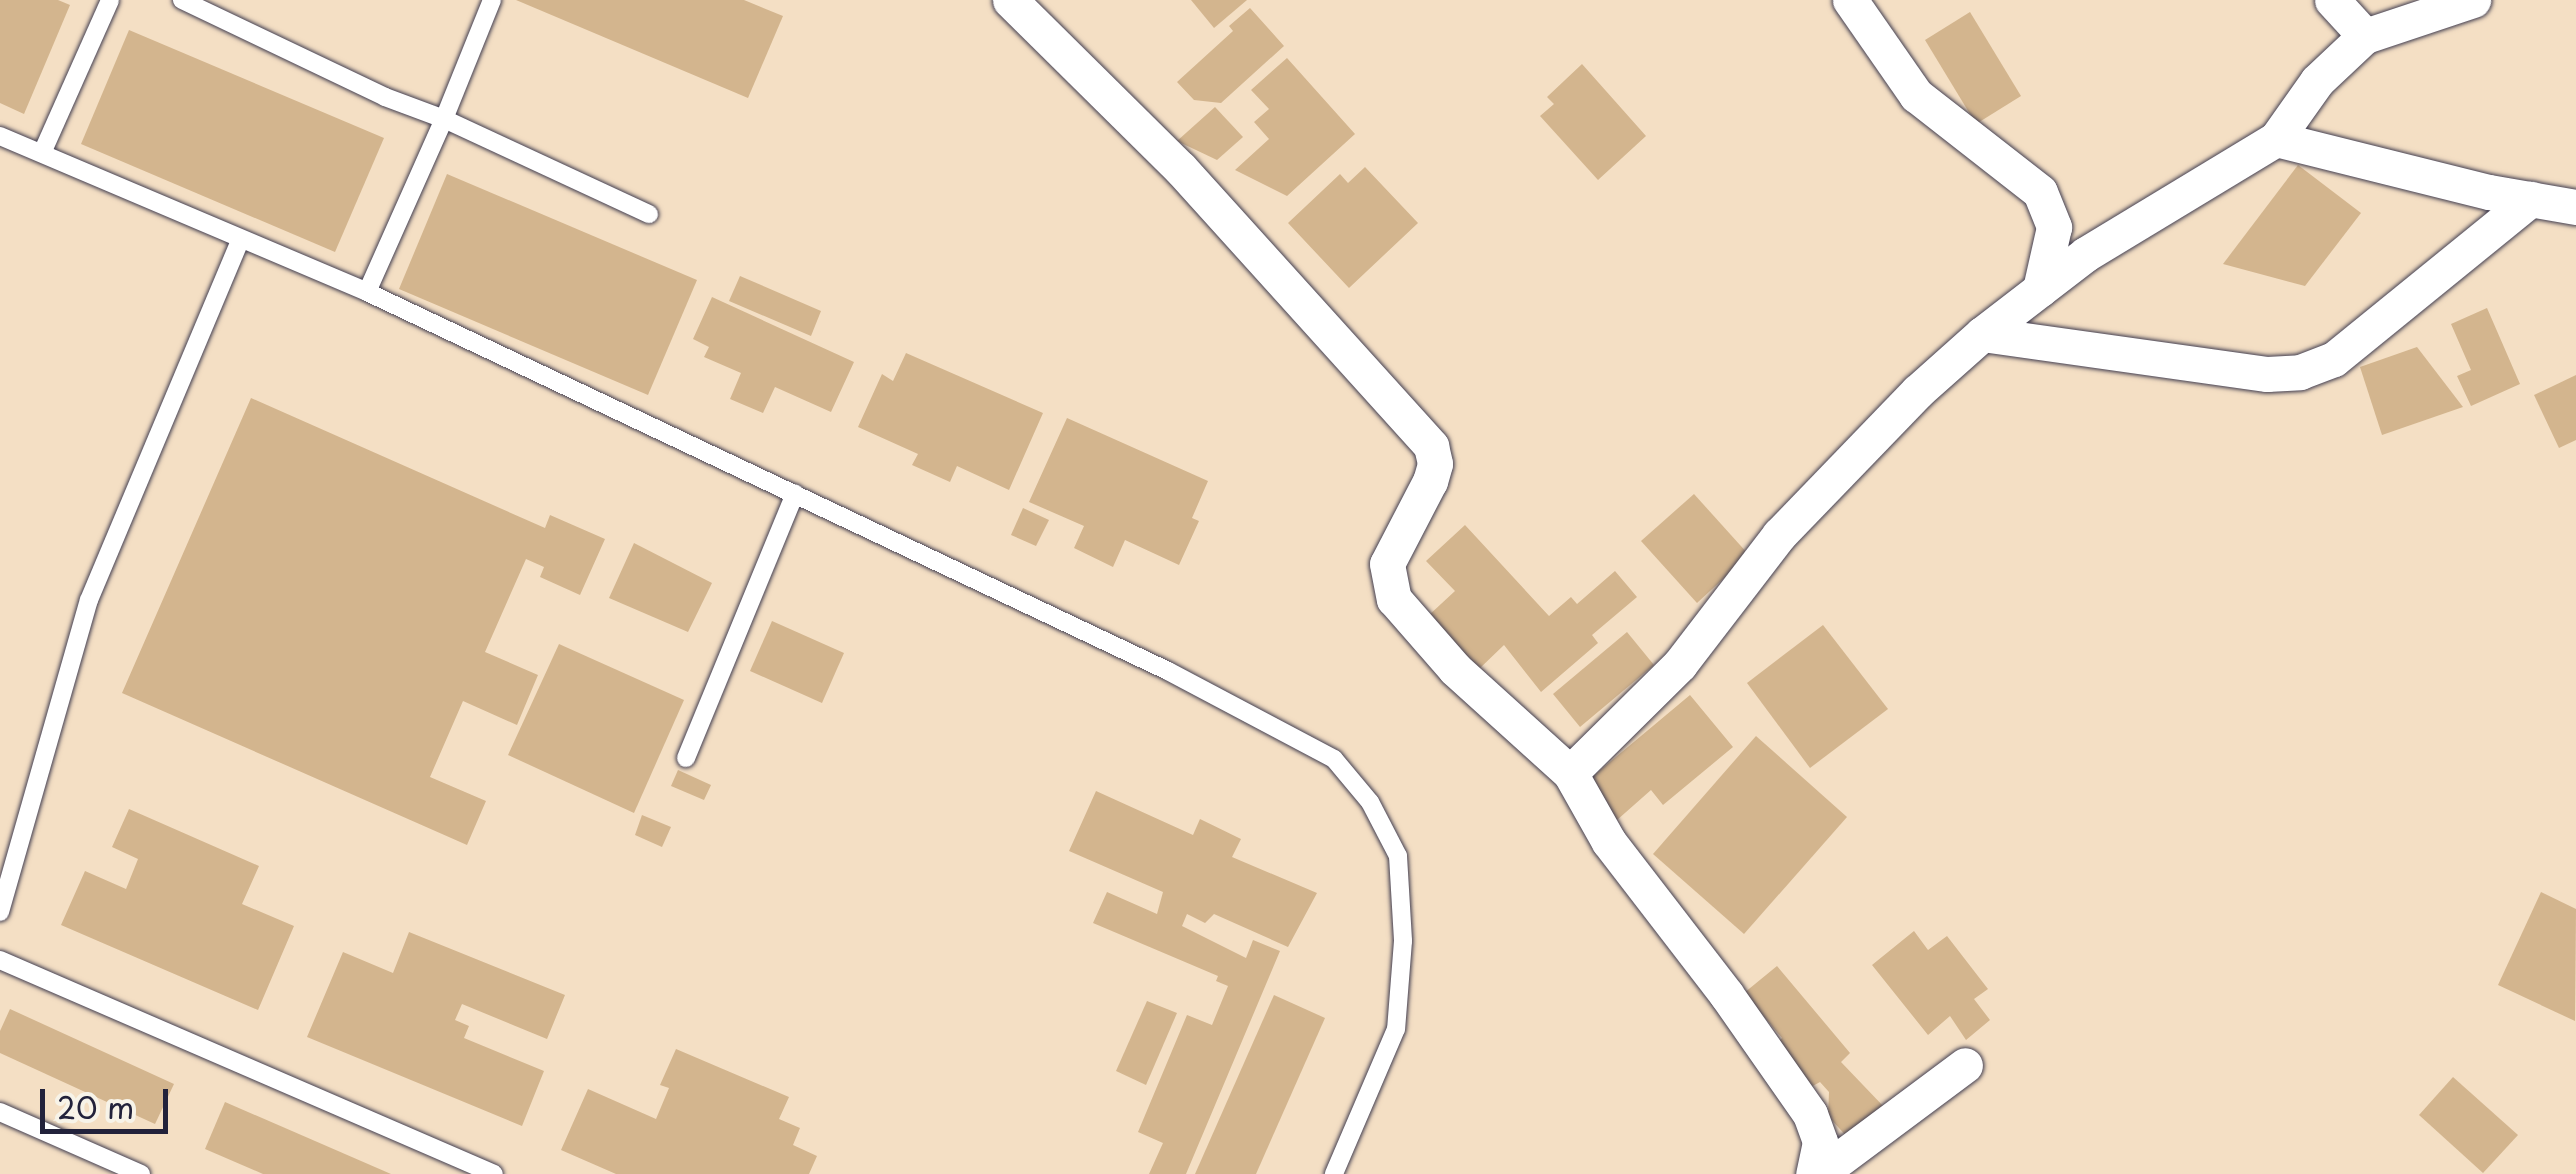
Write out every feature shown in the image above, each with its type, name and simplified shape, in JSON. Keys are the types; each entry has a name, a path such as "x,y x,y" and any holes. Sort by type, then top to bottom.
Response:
{"street":[{"path":"1010,0 1180,168 1430,446 1435,464 1430,481 1387,564 1394,599 1455,669 1570,773 1608,842 1726,994 1810,1114 1820,1142 1816,1174"},
{"path":"1850,0 1916,94 2040,192 2054,227 2040,290"},
{"path":"2332,0 2365,36"},
{"path":"1570,773 1680,664 1779,535 1917,392 1982,334 2086,254 2276,138 2317,81 2365,36 2472,0"},
{"path":"2276,138 2325,154 2576,208"},
{"path":"1982,334 2267,374 2300,372 2334,359 2530,199"},
{"path":"1816,1174 1964,1065"}],"lane":[{"path":"42,153 110,0"},
{"path":"182,0 649,214"},
{"path":"367,292 492,0"},
{"path":"0,136 240,242 367,292 1168,672 1334,759 1370,802 1398,856 1403,940 1396,1029 1334,1174"},
{"path":"0,912 89,600 240,242"},
{"path":"686,758 794,494"},
{"path":"0,960 494,1174"},
{"path":"0,1112 142,1174"}],"building":[{"path":"0,0 58,0 70,5 24,114 0,103"},
{"path":"516,0 744,0 783,16 748,98"},
{"path":"1191,0 1247,0 1214,28"},
{"path":"1250,8 1284,46 1221,103 1194,100 1177,82 1233,31 1229,26"},
{"path":"1970,12 2021,96 1976,124 1925,40"},
{"path":"129,30 384,138 335,252 81,144"},
{"path":"1287,58 1355,134 1287,196 1235,170 1269,139 1254,122 1269,109 1251,90"},
{"path":"1582,64 1646,136 1598,180 1540,116 1554,104 1547,97"},
{"path":"1215,107 1243,137 1217,160 1177,141"},
{"path":"2298,165 2361,213 2305,286 2223,264"},
{"path":"1365,167 1418,223 1349,288 1288,223 1340,174 1348,183"},
{"path":"447,174 697,280 648,395 399,289"},
{"path":"740,276 821,311 811,336 729,301"},
{"path":"712,297 854,362 831,412 775,387 763,413 730,399 741,373 704,357 709,347 693,339"},
{"path":"2487,308 2520,384 2471,406 2457,376 2471,370 2451,324"},
{"path":"2417,347 2463,407 2382,435 2360,367"},
{"path":"906,353 1043,413 1009,490 957,466 950,482 912,465 918,454 858,427 882,374 893,381"},
{"path":"2576,375 2576,440 2559,448 2534,395"},
{"path":"251,398 545,528 550,515 605,539 580,595 540,577 544,567 526,559 485,652 538,675 517,725 463,701 430,777 486,801 467,845 122,693"},
{"path":"1067,418 1208,481 1192,518 1199,521 1179,565 1125,540 1113,567 1074,548 1084,526 1029,502"},
{"path":"1694,494 1749,555 1697,603 1641,541"},
{"path":"1023,508 1049,520 1036,546 1011,535"},
{"path":"1465,525 1549,616 1571,597 1577,604 1615,571 1637,597 1592,635 1598,643 1541,692 1504,645 1478,670 1428,616 1455,591 1426,561"},
{"path":"634,543 712,583 688,632 609,598"},
{"path":"772,621 844,653 822,703 750,671"},
{"path":"1823,625 1888,709 1810,768 1747,683"},
{"path":"1627,632 1654,665 1580,727 1553,694"},
{"path":"559,644 684,700 634,813 508,755"},
{"path":"1690,695 1733,747 1663,805 1651,790 1617,820 1586,782"},
{"path":"1756,736 1847,817 1744,934 1653,854"},
{"path":"678,770 711,785 704,800 671,786"},
{"path":"1096,791 1193,835 1200,819 1241,839 1232,857 1317,893 1288,947 1214,914 1205,923 1187,914 1182,926 1246,958 1253,940 1280,951 1186,1174 1149,1174 1163,1143 1138,1132 1187,1015 1212,1025 1228,986 1216,981 1218,976 1093,923 1107,892 1157,914 1163,892 1069,851"},
{"path":"129,809 259,866 242,904 294,926 258,1010 61,925 85,871 126,889 138,859 112,847"},
{"path":"642,815 671,827 662,847 635,835"},
{"path":"2541,892 2576,909 2575,1021 2498,985"},
{"path":"1914,931 1928,950 1947,936 1988,989 1974,999 1990,1020 1966,1040 1950,1016 1928,1035 1872,965"},
{"path":"409,932 565,995 547,1039 462,1004 455,1020 469,1026 464,1038 544,1071 522,1126 307,1037 343,952 393,973"},
{"path":"1777,966 1850,1053 1841,1062 1885,1108 1850,1140 1828,1116 1829,1092 1820,1082 1811,1087 1775,1045 1782,1038 1744,993"},
{"path":"1274,995 1325,1018 1256,1174 1195,1174"},
{"path":"1147,1001 1177,1013 1146,1085 1116,1071"},
{"path":"10,1009 174,1084 155,1124 0,1053 0,1031"},
{"path":"676,1049 789,1097 779,1119 800,1128 793,1145 817,1156 809,1174 616,1174 561,1150 588,1089 656,1119 669,1088 660,1085"},
{"path":"2453,1077 2518,1135 2483,1173 2419,1115"},
{"path":"225,1102 391,1174 263,1174 205,1149"}]}
